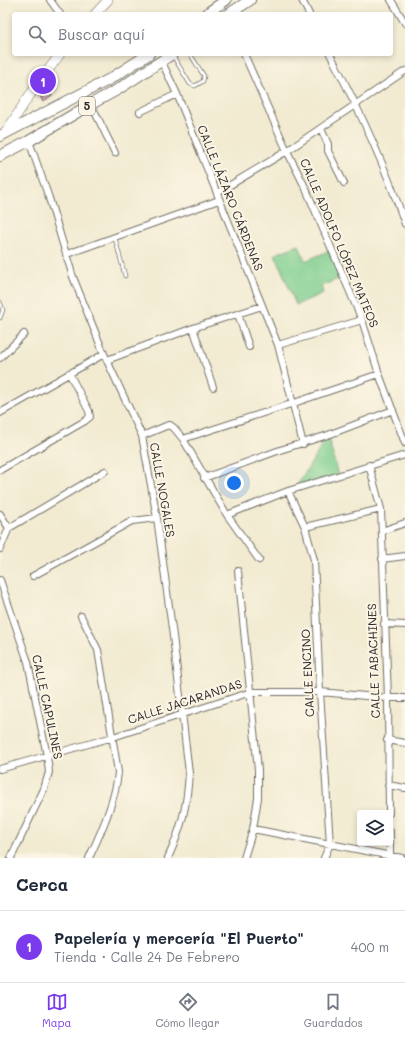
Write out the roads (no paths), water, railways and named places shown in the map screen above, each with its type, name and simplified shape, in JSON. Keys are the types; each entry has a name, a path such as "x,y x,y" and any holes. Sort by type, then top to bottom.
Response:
{"main road":[{"path":"209,12 226,0"},
{"path":"233,12 250,0"},
{"name":"5","path":"3,134 110,79 146,56"},
{"name":"5","path":"0,156 117,90 168,56"}],"street":[{"path":"50,0 59,12"},
{"path":"302,0 308,12"},
{"path":"391,0 405,23"},
{"path":"96,12 103,3"},
{"path":"3,134 59,56"},
{"name":"CALLE ADOLFO LÓPEZ MATEOS","path":"245,56 287,152 306,189 362,320 379,374 405,443"},
{"path":"331,56 356,103 396,198 405,224"},
{"name":"CALLE LÁZARO CÁRDENAS","path":"161,60 177,94 278,345 294,403 303,444"},
{"path":"217,193 287,152 405,70"},
{"path":"140,112 177,94"},
{"path":"91,104 115,153"},
{"path":"320,129 328,144 328,151 344,183"},
{"name":"CALLE NOGALES","path":"29,141 67,254 73,277 104,354 142,436 157,518 189,773 188,796 183,819 168,858"},
{"path":"67,254 219,200"},
{"path":"107,360 193,328 262,306"},
{"path":"238,314 249,347"},
{"path":"278,345 362,320"},
{"path":"193,328 213,387"},
{"path":"0,358 24,334"},
{"path":"0,413 104,354"},
{"path":"0,470 90,417 89,411 69,373"},
{"path":"182,439 379,374"},
{"path":"204,478 280,450 303,444 393,410"},
{"path":"142,436 170,425 174,428 227,515 259,560"},
{"path":"227,515 288,491 405,455"},
{"name":"CALLE TABACHINES","path":"369,465 381,509 384,624 388,698 387,740 389,810"},
{"path":"0,549 9,528 105,470"},
{"name":"CALLE ENCINO","path":"288,491 305,527 314,560 320,692 330,844 324,858"},
{"path":"305,527 381,509"},
{"path":"0,514 9,528"},
{"path":"33,576 132,521 157,518"},
{"path":"382,531 405,523"},
{"path":"382,559 405,556"},
{"path":"238,571 258,770 258,798 252,829 244,858"},
{"name":"CALLE CAPULINES","path":"0,580 28,662 49,772 44,790 11,858"},
{"path":"81,616 98,650 118,772 117,786 96,844 89,858"},
{"path":"384,624 405,625"},
{"name":"CALLE JACARANDAS","path":"0,769 113,737 251,692 320,692 405,698"},
{"path":"387,740 405,743"},
{"path":"388,785 405,788"},
{"path":"252,829 402,858"},
{"path":"391,846 391,857"}],"lane":[{"path":"173,56 190,84 195,86 204,79 191,56"},
{"path":"115,238 125,276"},
{"path":"0,302 2,310 0,318"}],"place":[{"name":"Papelería y mercería \"El Puerto\"","path":"43,81"}]}
